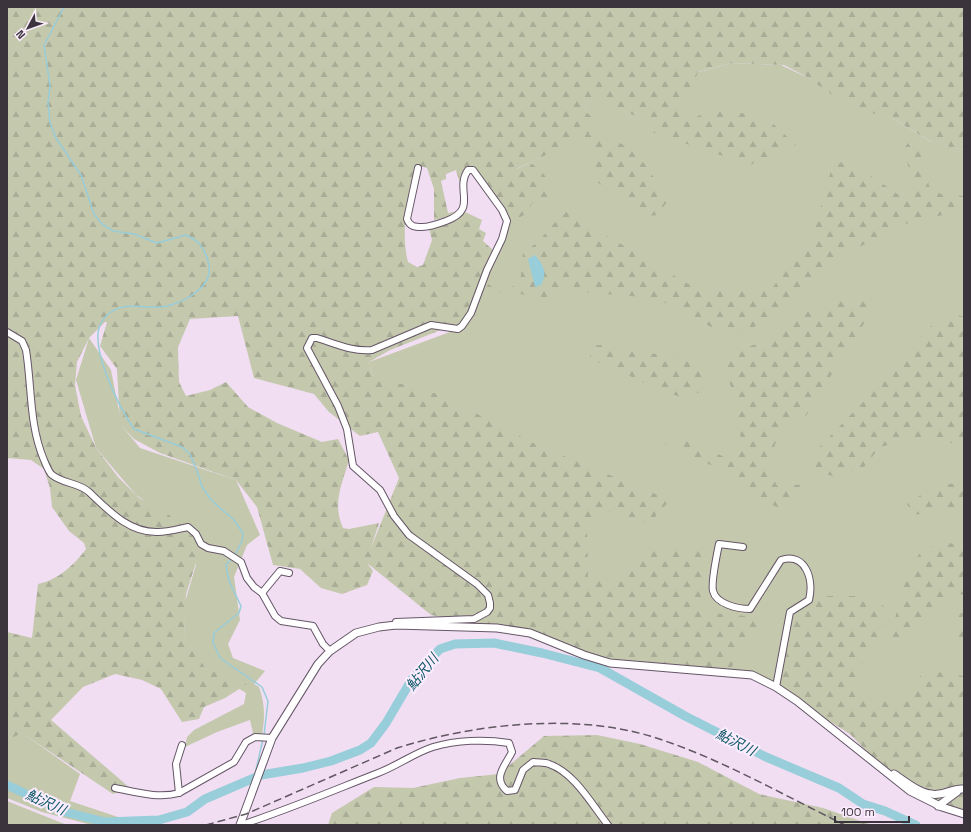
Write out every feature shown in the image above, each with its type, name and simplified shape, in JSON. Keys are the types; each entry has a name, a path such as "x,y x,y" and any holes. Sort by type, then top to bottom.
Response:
{"street":[{"path":"241,825 272,738 318,664 330,651 356,633 395,622 474,619 481,616 490,608 488,595 484,590 409,535 394,516 380,490 353,466 347,429 338,406 307,348 312,338 317,338 346,348 364,351 372,350 431,325 458,329 469,319 487,270 506,228 506,217 473,170 468,170 465,175 463,207 461,214 428,228 415,227 409,224 407,219 418,168"},
{"path":"7,332 22,341 26,350 35,432 49,472 57,479 79,486 88,491 107,511 125,523 149,532 159,532 188,527 196,534 201,544 208,548 224,551 241,562 248,578 254,587 262,593 275,616 282,622 313,626 330,651"},
{"path":"743,548 719,544 713,590 717,598 724,603 750,609 781,560 796,560 804,564 810,577 808,600 790,612 776,687"},
{"path":"262,593 280,571 289,573"},
{"path":"379,627 396,625 497,628 530,633 584,655 610,662 752,675 776,687 818,716 910,791 938,806 964,814"},
{"path":"115,788 170,796 179,793 234,762 246,742 255,738 272,738"},
{"path":"241,825 295,807 379,773 433,747 490,740 509,743 512,752 507,763 502,767 499,779 501,786 507,791 515,790 523,770 534,762 548,764 562,771 572,780 608,825"},
{"path":"179,793 176,764 182,745"},
{"path":"882,769 889,769 928,794 940,794 964,789"},
{"path":"938,806 945,799 964,789"}],"green space":[{"path":"7,7 964,7 964,150 933,143 890,117 853,109 805,76 784,65 731,63 698,72 681,112 683,123 716,108 767,118 796,145 750,165 654,133 638,114 635,116 593,97 585,111 595,120 589,135 618,142 628,148 638,156 653,176 667,202 657,215 648,216 597,182 595,154 578,142 586,136 516,169 532,164 543,173 552,187 548,199 534,200 526,214 510,222 470,167 464,173 461,187 456,170 446,174 446,179 441,181 448,213 458,211 453,216 434,220 434,189 427,168 417,165 406,213 405,238 408,262 417,267 423,265 432,240 429,229 465,212 482,220 479,229 486,233 483,241 494,251 465,320 458,329 446,328 390,350 369,362 373,376 441,395 537,445 670,500 649,524 603,510 587,529 588,577 626,579 635,557 660,547 706,551 699,612 781,619 747,634 729,673 602,660 539,636 431,615 367,563 373,571 367,585 342,594 321,588 300,569 273,565 257,507 236,480 160,453 134,439 120,424 117,369 100,346 107,322 105,322 89,338 77,362 75,385 81,416 96,448 118,477 139,498 161,509 196,536 200,550 186,594 184,640 193,649 206,669 247,684 225,698 204,707 199,719 182,722 161,689 142,680 115,674 83,687 51,720 130,788 113,794 22,733 7,740 7,632 32,638 38,584 52,579 65,571 86,549 84,543 69,531 52,507 50,488 44,469 31,460 7,458","holes":["238,316 254,378 314,394 329,412 360,436 378,432 399,478 371,548 379,523 349,529 343,528 340,519 338,511 339,494 349,460 338,439 322,442 277,423 248,407 226,382 210,390 186,396 179,382 178,347 190,319"]},
{"path":"731,63 781,65 890,117 931,142 964,150 964,814 938,806 929,791 850,734 772,681 591,646 373,376 369,362 458,329 501,239 519,168 590,132 585,111 593,96 635,116 684,72 699,72"},
{"path":"910,141 922,150 929,186 941,194 964,196 964,211 912,221 847,253 772,319 730,337 656,298 568,291 541,299 521,294 485,291 488,284 497,290 520,285 523,252 531,248 561,216 576,207 582,221 695,288 770,291 813,234 832,167 847,159 906,200 914,189 904,148"},
{"path":"859,297 871,310 856,338 806,416 781,430 767,464 777,486 810,484 815,487 795,499 777,507 755,497 735,475 701,461 665,443 678,437 727,458 741,445 737,413 723,361 737,351 773,338 809,310"},
{"path":"955,314 964,317 964,446 947,442 909,440 880,447 865,466 839,478 816,471 812,455 865,400 898,361 932,325"},
{"path":"89,338 111,370 122,426 140,448 236,480 260,535 247,545 234,577 240,620 228,644 233,658 265,671 254,684 259,687 263,705 264,722 262,735 253,733 250,720 217,732 185,747 187,737 194,730 244,704 246,693 206,669 184,640 185,602 196,565 196,536 136,495 96,448 76,380"},
{"path":"599,345 688,359 708,379 705,390 685,398 660,391 624,373 611,362 592,363 588,347"},
{"path":"941,482 964,486 964,512 953,508 914,515 907,504"},
{"path":"950,543 964,549 964,595 955,593 918,631 901,641 891,643 894,622 909,568 924,548"},
{"path":"818,596 868,596 883,603 884,618 880,637 859,667 855,692 899,706 920,676 942,672 964,676 964,710 957,709 951,721 964,734 964,814 938,806 929,791 904,786 882,767 850,734 797,701 772,681 794,611"},
{"path":"954,613 964,613 964,642 957,640"},
{"path":"21,732 80,774 70,801 118,817 119,825 92,825 42,812 7,798 7,740"},
{"path":"597,735 640,744 698,762 759,794 823,808 872,825 328,825 332,813 374,787 413,788 460,778 499,774 544,736"},
{"path":"7,801 67,825 7,825"}],"water":[{"path":"535,255 544,269 544,276 541,285 535,287 528,259"}],"waterway":[{"path":"64,7 44,45 50,86 48,103 50,123 56,138 81,175 94,214 102,224 113,231 134,234 157,243 186,235 198,242 203,248 208,261 209,270 208,277 204,284 184,300 168,306 123,307 107,315 101,323 98,333 102,361 114,393 134,429 182,447 190,454 201,485 211,500 233,519 243,533 242,541 235,555"},
{"path":"232,558 226,565 229,581 241,606 239,613 214,633 213,643 220,658 262,687 268,701 264,735"},
{"name":"鮎沢川","path":"7,785 65,812 105,822 159,820 187,812 205,799 261,775 303,768 331,761 360,750 371,743 386,723 412,679 440,649 455,644 494,643 542,653 600,668 685,716 766,757 839,788 863,804 885,811 916,825"},
{"path":"255,774 263,739"}],"railway":[{"path":"206,825 246,814 397,748 458,733 523,724 556,723 620,729 650,736 700,754 725,765 845,825"}]}
